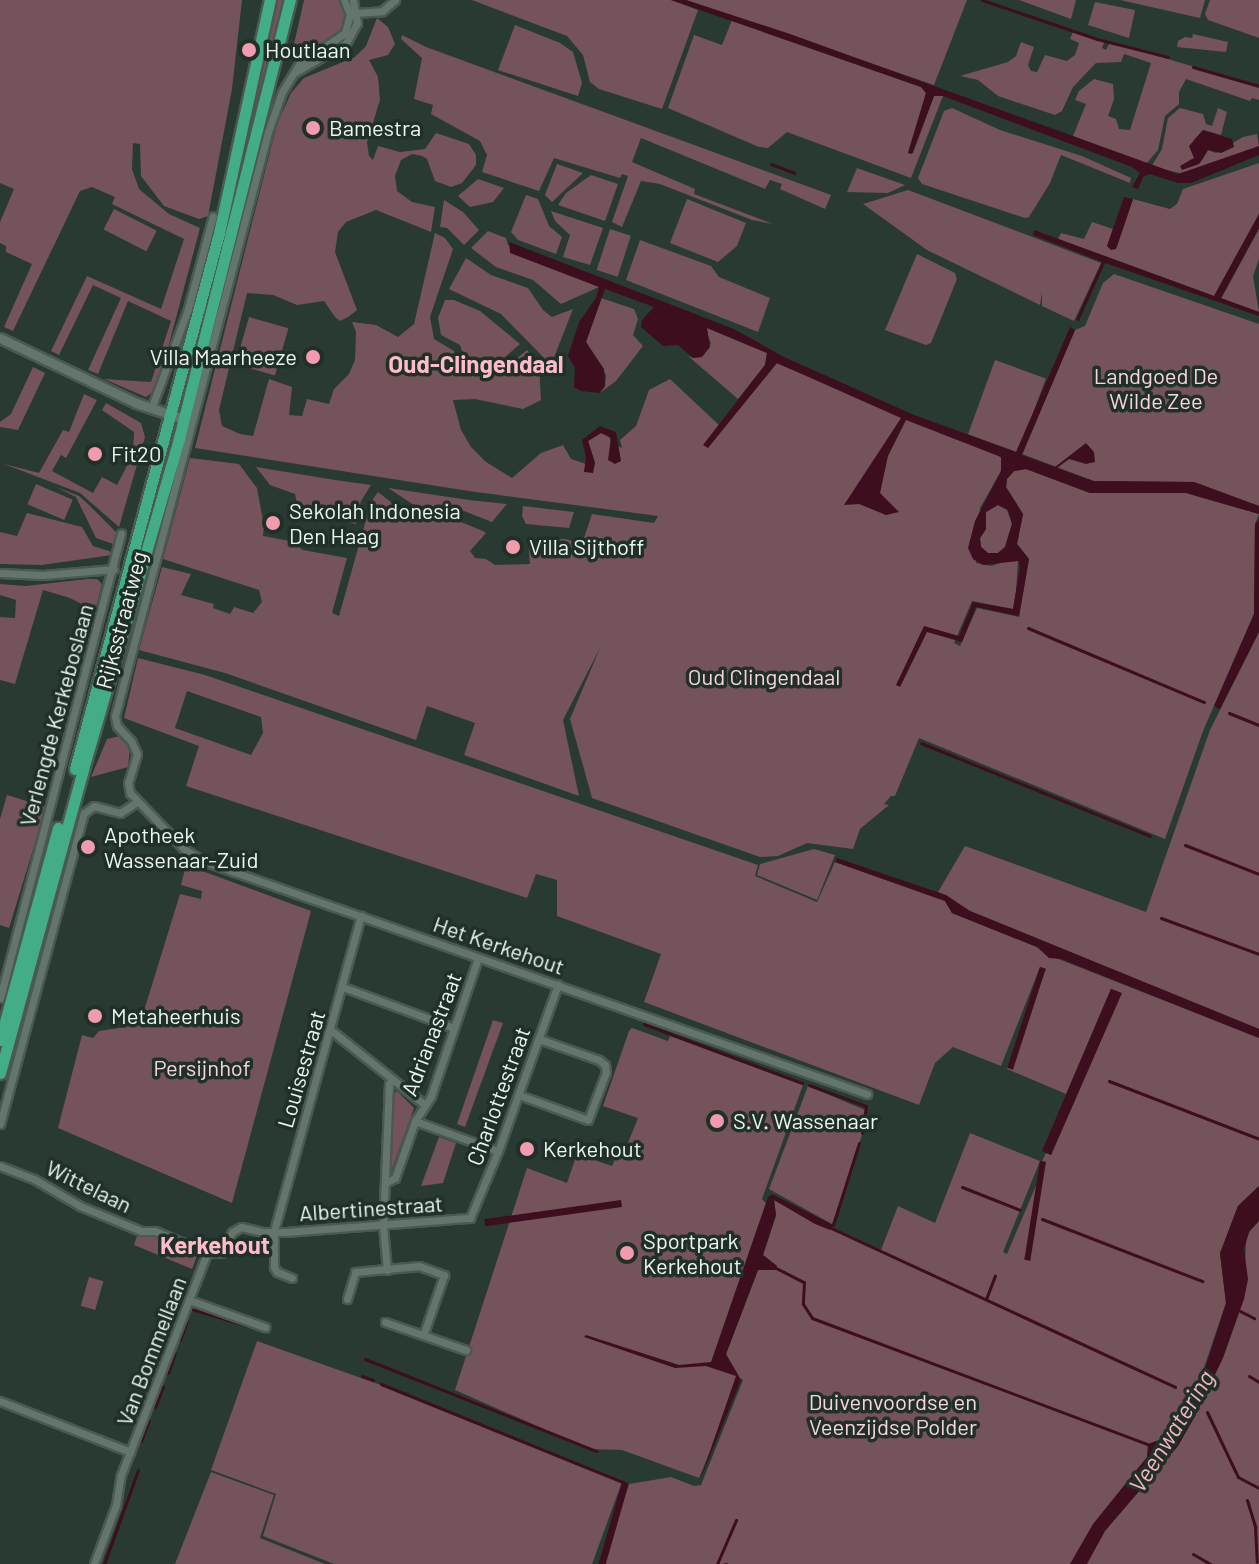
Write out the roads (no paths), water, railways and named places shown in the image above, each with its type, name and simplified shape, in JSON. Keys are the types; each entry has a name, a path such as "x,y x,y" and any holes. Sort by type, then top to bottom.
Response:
{"main road":[{"name":"Rijksstraatweg","path":"0,1040 219,233 270,0"},
{"name":"Rijksstraatweg","path":"0,1073 184,419 290,0"}],"street":[{"path":"344,0 354,13"},
{"path":"353,0 354,13"},
{"path":"354,13 382,11 395,0"},
{"name":"Rijksstraatweg","path":"137,802 128,783 136,750 117,726 115,716 268,132 282,92 294,73 346,43 354,31 354,13"},
{"path":"151,409 188,309 213,216"},
{"path":"0,338 151,409 184,419"},
{"name":"Verlengde Kerkeboslaan","path":"0,998 121,534"},
{"path":"0,573 43,575 114,569"},
{"path":"0,1124 83,816 94,806 120,813 131,809 137,802"},
{"name":"Het Kerkehout","path":"137,802 192,856 867,1094"},
{"name":"Louisestraat","path":"292,1278 280,1274 274,1267 274,1231 332,1031 361,916"},
{"name":"Adrianastraat","path":"385,1183 395,1178 478,958"},
{"name":"Charlottestraat","path":"470,1218 498,1151 558,984"},
{"path":"343,987 454,1028"},
{"path":"332,1031 425,1105"},
{"path":"519,1095 588,1120 606,1072 605,1065 539,1039"},
{"path":"387,1270 383,1226 389,1084 392,1079"},
{"path":"415,1121 498,1151"},
{"name":"Wittelaan","path":"0,1166 34,1179 80,1206 141,1231 155,1231 207,1253"},
{"name":"Albertinestraat","path":"274,1231 470,1218"},
{"name":"Van Bommellaan","path":"0,1401 130,1452 207,1253 221,1253 232,1232 241,1227 274,1231"},
{"path":"347,1299 355,1272 419,1266 444,1275 424,1333"},
{"path":"189,1300 265,1327"},
{"path":"385,1322 466,1350"},
{"path":"94,1564 116,1505 121,1475 130,1452"}],"water":[{"path":"671,0 686,0 790,34 1178,174 1259,146 1259,155 1191,183 1178,183 1150,174 1143,177 1138,189 1132,187 1140,173 1132,167 943,96 934,96 912,154 908,153 926,93 921,87"},
{"path":"1203,130 1232,139 1234,147 1221,153 1208,150 1199,164 1182,170 1180,166 1194,158 1189,146"},
{"path":"1124,197 1133,199 1116,249 1111,250 1107,246"},
{"path":"1259,214 1259,228 1221,298 1259,312 1259,316 1105,263 1079,321 1076,320 1102,262 1033,235 1034,230 1214,296"},
{"path":"509,242 734,329 784,357 914,415 1016,452 1070,327 1075,330 1022,455 1055,467 1086,443 1094,452 1095,462 1086,464 1069,459 1057,468 1093,481 1194,482 1259,506 1259,514 1186,493 1090,493 1026,469 1014,471 1007,479 1006,487 1023,514 1017,544 1029,559 1019,616 976,607 962,642 927,632 900,687 896,685 924,626 959,636 973,602 1013,609 1020,566 1018,561 983,565 973,559 968,548 975,521 1001,471 1001,457 906,420 888,456 880,493 899,512 886,515 859,504 844,505 901,418 777,363 708,448 703,445 765,365 767,353 707,328 710,347 702,357 693,358 678,345 663,346 641,327 642,320 654,307 605,289 586,342 604,369 605,386 599,393 581,391 574,387 575,368 568,356 579,322 596,298 599,287 510,253","holes":["998,505 1008,510 1012,524 1005,547 998,553 988,553 981,547 980,538 986,529 986,512"]},
{"path":"600,426 616,432 621,461 615,464 608,460 611,438 601,433 588,441 595,463 593,473 584,472 586,457 582,440"},
{"path":"1259,519 1259,632 1220,709 1214,706 1254,614 1255,524"},
{"path":"837,858 946,895 970,911 1259,1029 1259,1038 1061,959 1049,958 1037,947 952,913 945,901 835,862"},
{"path":"1040,967 1046,969 1013,1070 1007,1068"},
{"path":"1111,989 1122,993 1051,1155 1042,1151"},
{"path":"1040,1161 1046,1162 1030,1261 1024,1260"},
{"name":"Veenwatering","path":"1259,1186 1259,1221 1249,1232 1244,1249 1248,1279 1244,1299 1223,1358 1194,1418 1178,1446 1105,1531 1087,1564 1070,1564 1093,1524 1147,1457 1148,1444 1159,1440 1172,1426 1204,1372 1226,1303 1220,1253 1238,1206"},
{"path":"772,1194 833,1225 830,1230 815,1224 774,1200 776,1215 763,1255 777,1266 776,1270 758,1270 726,1354 741,1380 700,1480 736,1376 706,1366 675,1368 584,1337 586,1335 679,1365 711,1362 768,1197"},
{"path":"621,1200 622,1207 485,1226 484,1219"},
{"path":"622,1482 629,1484 606,1564 598,1564"}],"waterway":[{"path":"982,0 1097,39 1168,57"},
{"path":"1193,67 1259,86"},
{"path":"771,164 794,173"},
{"path":"1028,628 1204,702"},
{"path":"1229,713 1259,725"},
{"path":"921,743 1150,836"},
{"path":"1185,845 1259,874"},
{"path":"1161,918 1259,954"},
{"path":"644,1024 802,1083"},
{"path":"1109,1081 1259,1139"},
{"path":"809,1085 866,1106 862,1133"},
{"path":"833,1225 859,1143"},
{"path":"962,1187 1020,1210"},
{"path":"1042,1219 1202,1281"},
{"name":"Veenwatering","path":"831,1228 1175,1387"},
{"name":"Veenwatering","path":"776,1268 804,1282 803,1304 812,1318 1148,1444"},
{"path":"986,1299 995,1276"},
{"path":"192,1309 251,1327"},
{"path":"1240,1311 1254,1318"},
{"path":"180,1340 187,1321"},
{"path":"168,1373 175,1353"},
{"path":"365,1359 596,1451"},
{"path":"362,1376 373,1380"},
{"path":"1249,1376 1259,1382"},
{"path":"381,1384 625,1483"},
{"path":"155,1407 163,1386"},
{"name":"Veenwatering","path":"1207,1412 1238,1477 1259,1488"},
{"path":"141,1441 149,1420"},
{"path":"104,1564 138,1470"},
{"path":"1247,1500 1255,1527 1257,1562"},
{"path":"717,1564 736,1520"},
{"path":"1193,1554 1210,1564"}],"place":[{"name":"Houtlaan","path":"249,50"},
{"name":"Bamestra","path":"313,128"},
{"name":"Villa Maarheeze","path":"313,357"},
{"name":"Fit20","path":"95,454"},
{"name":"Sekolah Indonesia Den Haag","path":"273,523"},
{"name":"Villa Sijthoff","path":"513,547"},
{"name":"Apotheek Wassenaar-Zuid","path":"88,847"},
{"name":"Metaheerhuis","path":"95,1016"},
{"name":"S.V. Wassenaar","path":"717,1121"},
{"name":"Kerkehout","path":"527,1149"},
{"name":"Sportpark Kerkehout","path":"627,1253"}],"district":[{"name":"Oud-Clingendaal","path":"476,364"},
{"name":"Kerkehout","path":"215,1245"}],"park label":[{"name":"Landgoed De Wilde Zee","path":"1156,388"},
{"name":"Oud Clingendaal","path":"764,677"},
{"name":"Persijnhof","path":"202,1068"},
{"name":"Duivenvoordse en Veenzijdse Polder","path":"893,1414"}]}
